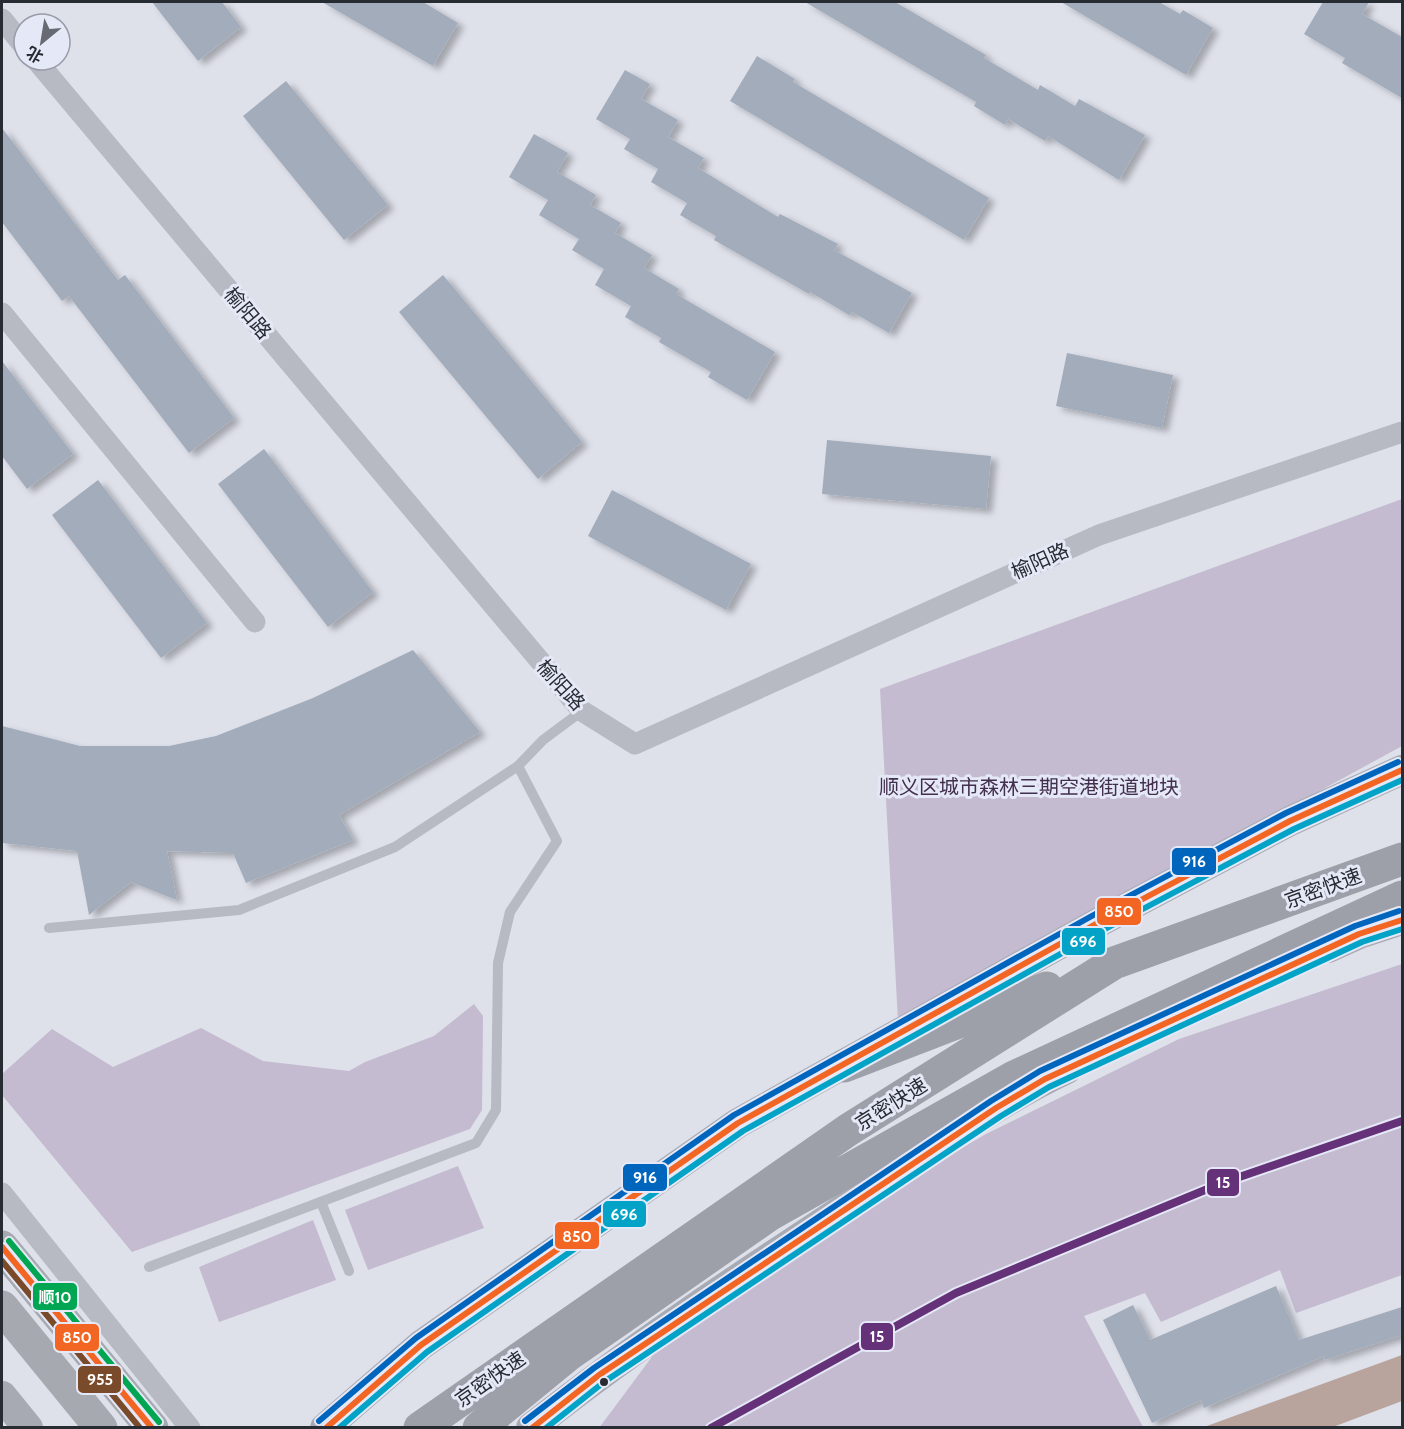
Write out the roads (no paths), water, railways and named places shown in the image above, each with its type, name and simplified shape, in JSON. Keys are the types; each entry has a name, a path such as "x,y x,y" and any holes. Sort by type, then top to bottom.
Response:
{"highway":[{"name":"京密快速","path":"420,1428 848,1130 1114,963 1402,859"},
{"name":"京密快速","path":"479,1428 568,1355 769,1215 1012,1078 1402,897"},
{"path":"844,1066 1114,963"},
{"path":"1045,1079 1075,1048"}],"main road":[{"path":"325,1428 420,1345 719,1137 1103,920 1290,821 1402,770"},
{"path":"531,1428 599,1375 706,1302 996,1108 1045,1079 1359,934 1402,920"},
{"path":"2,1247 152,1428"},
{"path":"2,1307 101,1428"},
{"path":"2,1395 28,1428"}],"street":[{"path":"2,20 12,32"},
{"name":"榆阳路","path":"46,72 582,711 635,744 1099,535 1402,432"},
{"path":"2,313 255,622"},
{"path":"2,1193 190,1428"}],"lane":[{"path":"49,928 239,910 395,847 518,766 543,740 582,711"},
{"path":"149,1267 476,1143 496,1110 498,963 510,912 557,841 518,766"},
{"path":"321,1202 349,1271"}],"park label":[{"name":"顺义区城市森林三期空港街道地块","path":"1029,787"}]}
